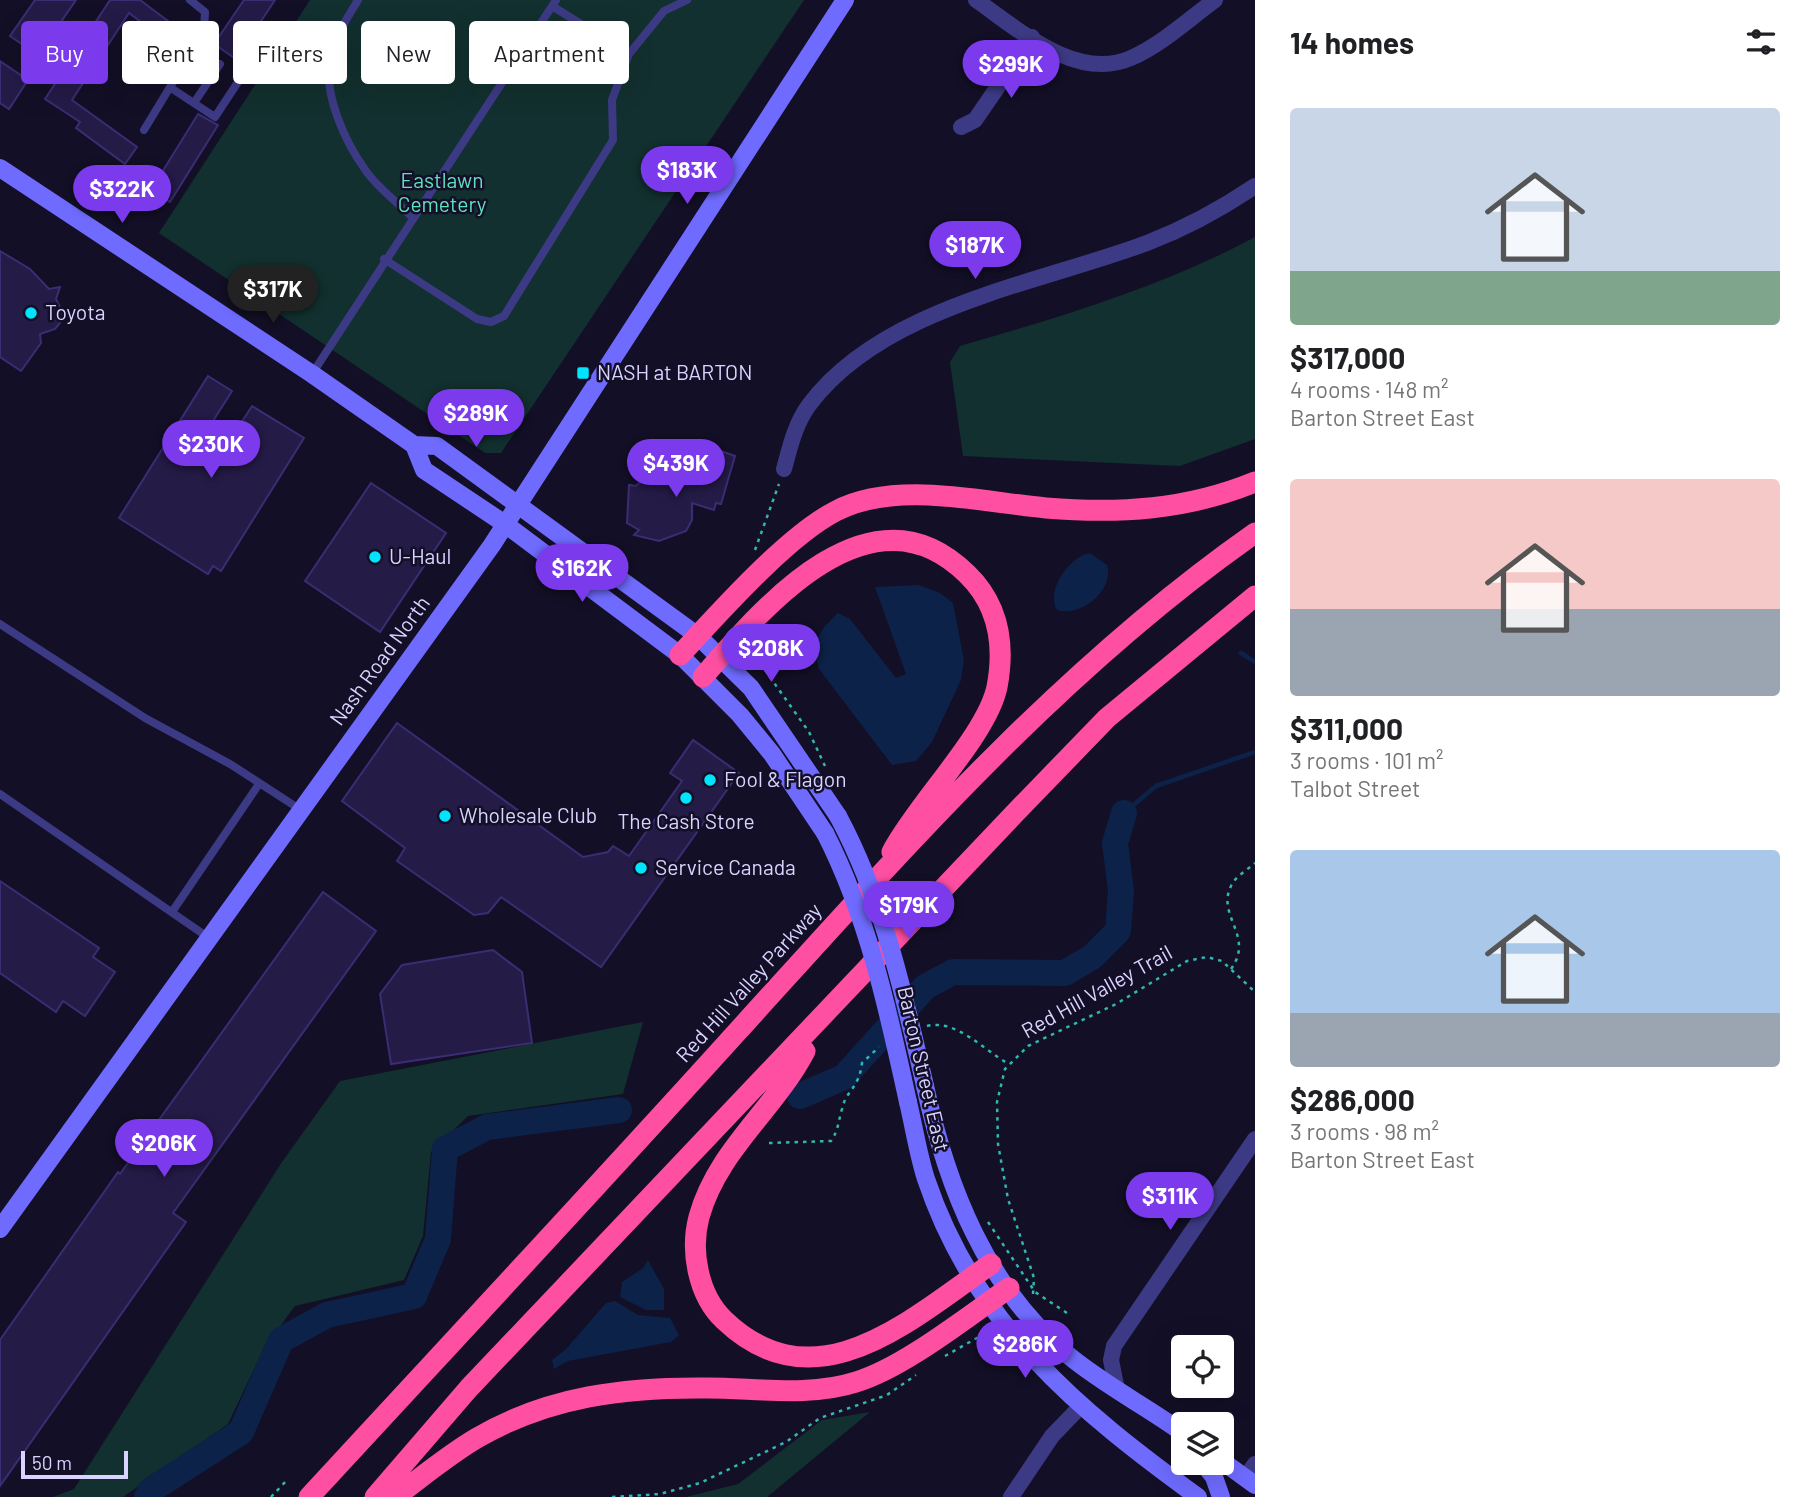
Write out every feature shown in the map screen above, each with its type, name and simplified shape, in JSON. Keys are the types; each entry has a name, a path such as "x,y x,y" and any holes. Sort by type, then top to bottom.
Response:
{"highway":[{"path":"680,655 776,557 835,511 858,502 904,494 1048,508 1144,511 1212,497 1255,482"},
{"name":"Red Hill Valley Parkway","path":"309,1497 879,876 1004,746 1106,652 1213,562 1255,533"},
{"path":"703,677 776,599 809,571 851,547 895,541 934,551 956,563 978,584 997,621 1001,658 991,704 902,831 879,876"},
{"path":"374,1497 469,1388 1107,719 1255,596"},
{"path":"822,1018 801,1058 736,1144 707,1195 695,1247 699,1275 710,1303 732,1328 769,1351 795,1357 821,1357 866,1345 991,1264"},
{"path":"395,1497 477,1438 517,1417 592,1395 633,1389 831,1388 858,1382 885,1369 1009,1288"}],"main road":[{"name":"Nash Road North","path":"0,1229 505,524 845,0"},
{"name":"Barton Street East","path":"0,168 312,374 414,445 437,446 519,503 698,636 751,688 838,816 878,906 904,995 938,1145 960,1204 991,1264 1035,1322 1068,1355 1171,1425"},
{"name":"Barton Street East","path":"414,445 424,470 505,524 680,655 772,754 825,834 852,892 868,938 926,1180 971,1278 989,1302 1000,1323 1038,1366 1080,1407 1198,1497"},
{"path":"1166,1421 1171,1427"},
{"path":"1234,1467 1252,1476"},
{"path":"1212,1475 1221,1497"}],"street":[{"path":"976,0 1065,57 1097,64 1129,59 1215,0"},
{"path":"961,127 975,120 1031,37"},
{"path":"784,469 797,423 809,405 849,361 911,326 962,304 1147,243 1195,223 1255,186"},
{"path":"1117,1390 1111,1360 1114,1346 1255,1139"},
{"path":"1011,1497 1052,1436 1080,1407"}],"lane":[{"path":"144,130 171,88 206,23 203,9 190,0"},
{"path":"358,0 339,33 330,59 329,86 334,110 366,171 412,217"},
{"path":"629,54 664,11 687,0"},
{"path":"312,374 384,259 554,3 580,21"},
{"path":"194,103 220,64"},
{"path":"171,88 215,117 237,84"},
{"path":"384,259 477,318 491,323 504,316 613,139 612,100 618,84"},
{"path":"0,624 145,719 230,764 301,810"},
{"path":"172,912 259,784"},
{"path":"0,794 209,938"}],"path":[{"path":"751,557 784,469"},
{"path":"738,639 753,652 802,722 826,768"},
{"path":"1255,863 1231,886 1227,902 1241,936 1241,947 1231,969 1255,992"},
{"name":"Red Hill Valley Trail","path":"1035,1292 1030,1264 1008,1199 998,1144 997,1102 1000,1083 1009,1064 1028,1045 1116,1004 1187,961 1207,957 1222,961 1231,969"},
{"path":"918,1030 929,1025 957,1028 986,1052 1009,1064"},
{"path":"769,1143 831,1141 839,1128 842,1107 860,1080 862,1063 872,1051 884,1045"},
{"path":"986,1219 1035,1292 1070,1315"},
{"path":"934,1362 980,1338 1000,1323"},
{"path":"612,1497 660,1494 700,1483 786,1442 820,1418 887,1395 925,1368"},
{"path":"271,1497 287,1480"}],"green space":[{"name":"Eastlawn Cemetery","path":"310,0 804,0 501,453 485,453 159,233 256,84 347,84 347,21 296,21"},
{"path":"1255,237 1255,439 1180,466 963,456 950,362 960,346 1073,312 1147,286"},
{"path":"643,1022 623,1094 468,1116 431,1152 423,1236 404,1280 295,1306 264,1348 228,1424 123,1497 53,1497 74,1489 282,1162 340,1081"},
{"path":"870,1412 767,1497 686,1497 738,1484 822,1420"}],"water":[{"path":"1090,553 1107,565 1106,583 1101,592 1094,600 1076,610 1057,610 1054,594 1057,584 1075,560"},
{"path":"919,585 940,593 953,603 964,660 961,680 932,742 916,761 892,765 819,669 814,649 804,647 806,638 817,639 838,613 850,619 896,678 906,674 875,587"},
{"path":"648,1260 664,1289 664,1310 646,1310 620,1297 622,1282 643,1268"},
{"path":"615,1301 638,1315 670,1318 679,1335 671,1342 568,1361 554,1369 552,1360 566,1349 606,1303"}],"building":[{"path":"35,0 76,0 61,21 21,21 21,43 10,36"},
{"path":"110,0 140,0 168,21 140,21 129,13 108,45 108,21 96,21"},
{"path":"244,0 275,0 261,21 233,21 233,57 219,47 219,37"},
{"path":"0,61 21,75 21,84 25,84 9,109 0,103"},
{"path":"55,84 82,84 72,100 137,147 125,164 76,128 80,122 45,99"},
{"path":"198,114 218,125 170,202 151,190"},
{"name":"Toyota","path":"0,251 30,269 49,289 60,287 56,299 61,309 60,323 55,329 40,334 41,343 21,371 0,357"},
{"path":"208,376 232,391 213,421 234,434 252,406 304,438 221,571 213,566 208,574 119,518"},
{"path":"715,449 735,456 721,504 716,503 714,510 692,503 692,520 686,531 659,541 634,535 639,530 627,523 629,485 636,486 644,478 671,480 677,467 685,468 703,483"},
{"name":"U-Haul","path":"371,483 446,533 380,632 305,581"},
{"path":"397,723 583,857 608,852 613,846 629,856 682,781 670,773 693,740 739,773 601,967 501,897 488,913 474,915 397,861 405,848 342,801"},
{"path":"0,881 99,948 93,957 115,972 85,1016 63,1001 56,1012 0,973"},
{"path":"323,892 376,931 173,1213 186,1222 0,1486 0,1340 118,1172 120,1174"},
{"path":"493,950 522,972 532,1043 391,1064 380,994 402,965"}],"waterway":[{"path":"1241,653 1255,662"},
{"path":"1124,813 1156,786 1255,752"},
{"path":"800,1096 844,1077 925,987 953,972 1065,973 1092,957 1118,931 1121,891 1115,843 1124,813"},
{"path":"147,1497 151,1490 241,1432 281,1340 327,1315 414,1296 438,1239 445,1149 487,1127 619,1110"}],"place":[{"name":"Toyota","path":"31,313"},
{"name":"NASH at BARTON","path":"583,373"},
{"name":"U-Haul","path":"375,557"},
{"name":"Fool & Flagon","path":"710,780"},
{"name":"The Cash Store","path":"686,798"},
{"name":"Wholesale Club","path":"445,816"},
{"name":"Service Canada","path":"641,868"}]}
